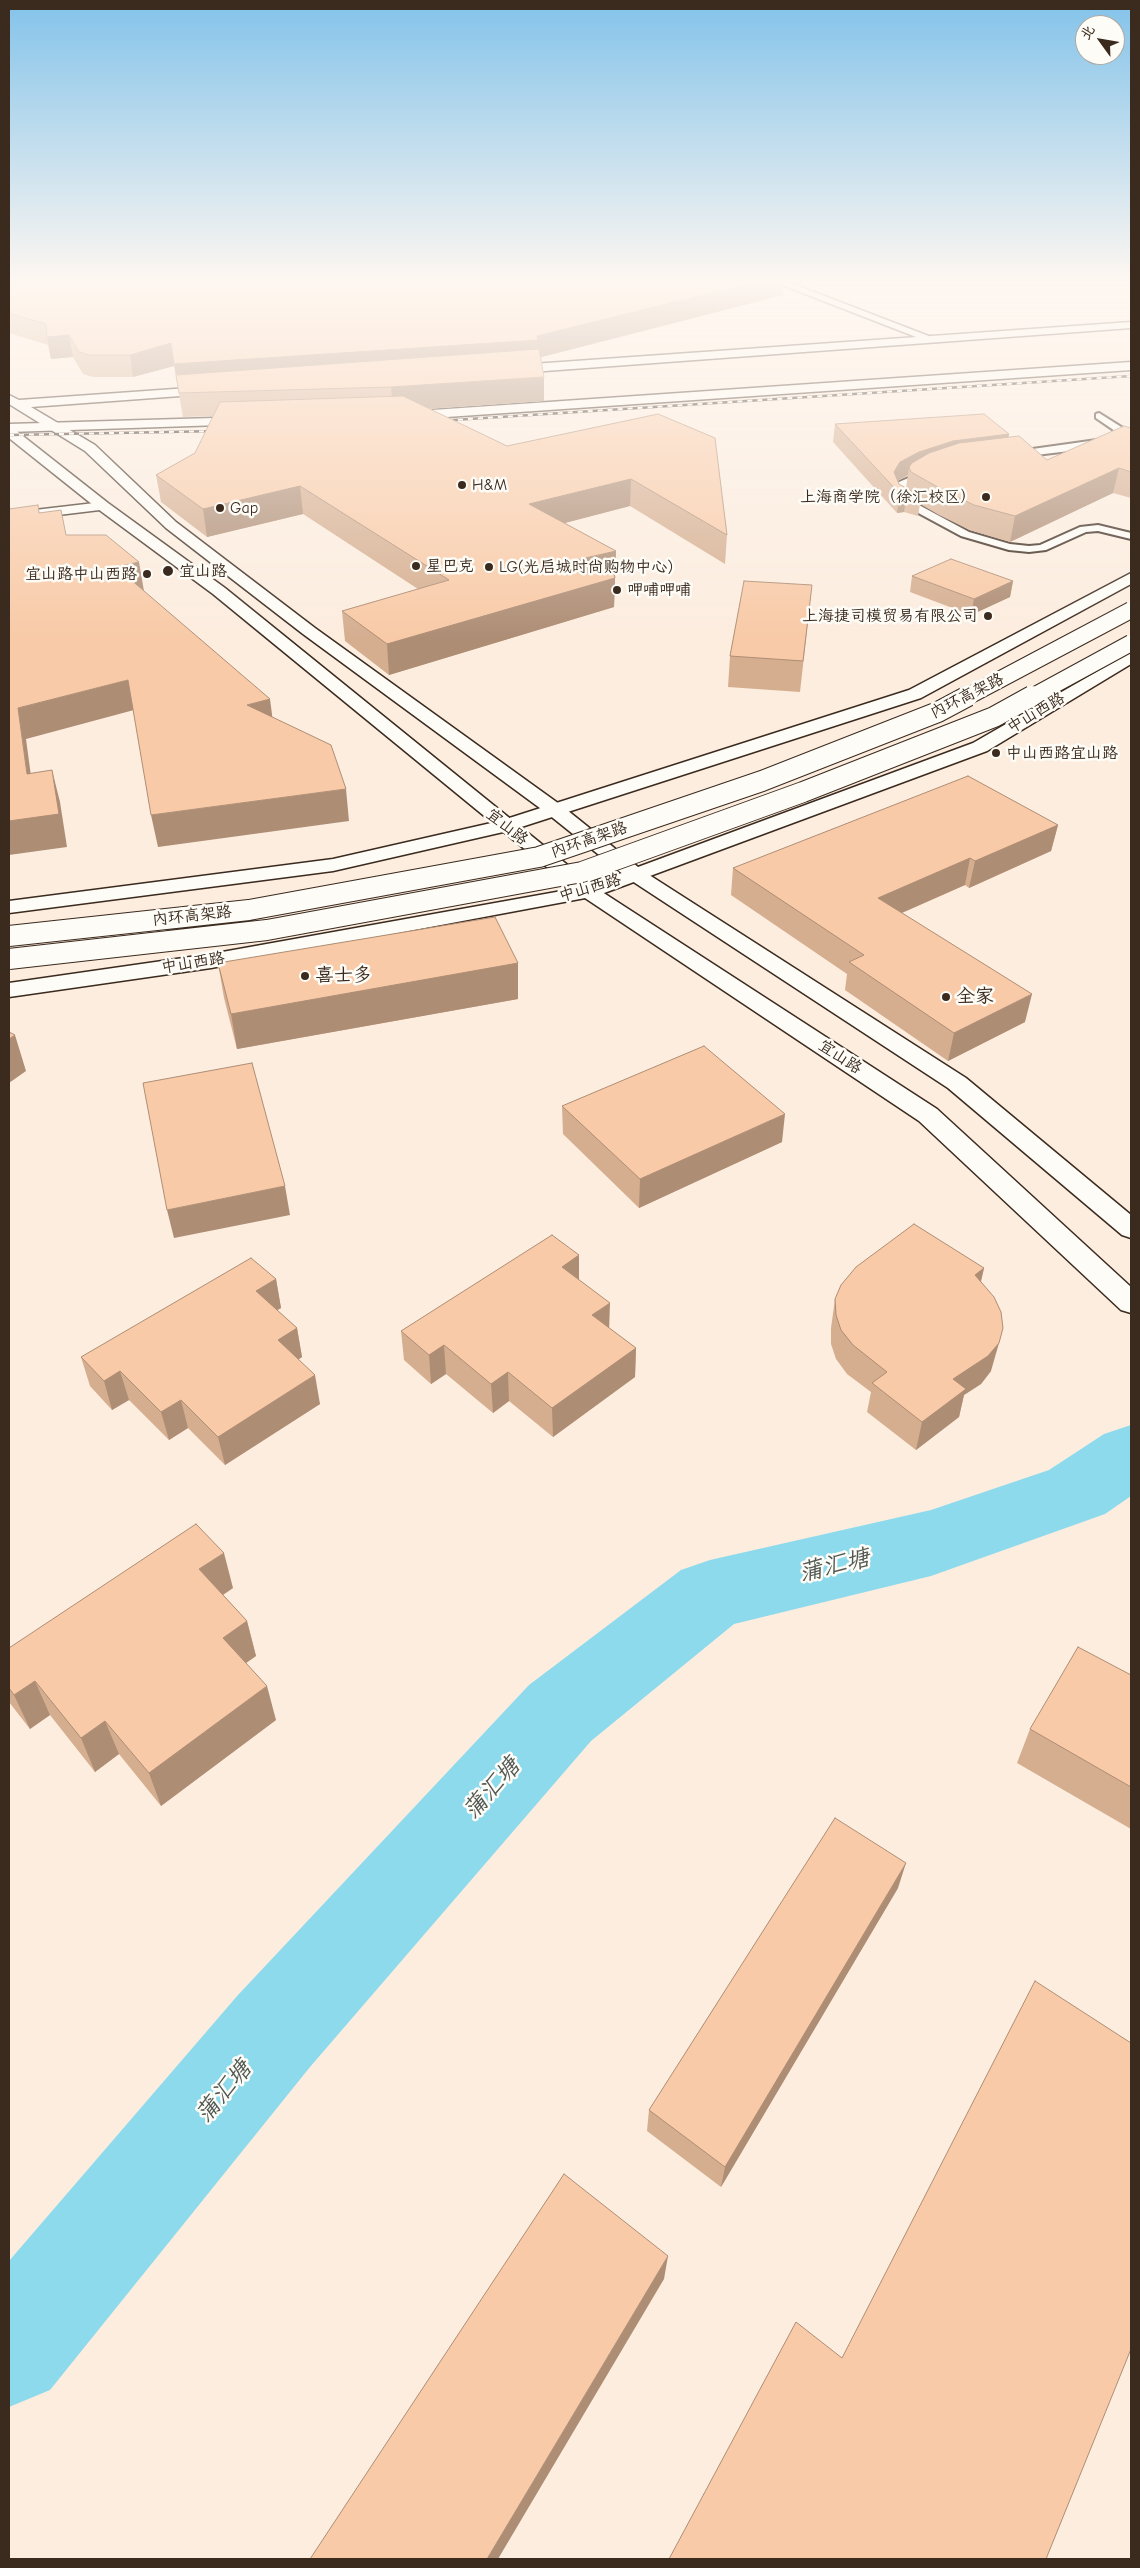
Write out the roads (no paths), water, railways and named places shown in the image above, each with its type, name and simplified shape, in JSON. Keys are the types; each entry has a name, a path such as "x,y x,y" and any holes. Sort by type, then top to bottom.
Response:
{"main road":[{"path":"12,401 29,400"},
{"path":"393,417 641,400"},
{"path":"12,401 90,448 171,525 309,631 555,810 636,875 958,1083 1131,1229"},
{"path":"9,428 264,420"},
{"name":"宜山路","path":"9,432 103,506 219,591 505,826 589,892 928,1115 1131,1303"},
{"path":"9,516 103,506"},
{"path":"9,907 333,865 505,826 915,694 1131,578"},
{"name":"内环高架路","path":"9,936 249,910 539,857 762,781 938,712 1131,610"},
{"name":"内环高架路","path":"9,959 267,930 582,872 803,792 994,717 1131,643"},
{"name":"中山西路","path":"9,990 211,961 589,892 980,747 1131,657"}],"lane":[{"path":"998,456 1111,443 1123,439 1123,432 1099,416"},
{"path":"1007,442 1021,454"},
{"path":"946,466 903,484 898,492 902,500 965,534 1009,547 1029,549 1042,548 1084,529 1098,528 1131,536"}],"waterway":[{"name":"蒲汇塘","path":"9,2349 274,2031 560,1713 710,1595 931,1543 1077,1492 1131,1455"}],"railway":[{"path":"438,421 764,400"},
{"path":"9,435 219,431"}],"place":[{"name":"H&M","path":"462,485"},
{"name":"上海商学院（徐汇校区）","path":"986,497"},
{"name":"Gap","path":"220,508"},
{"name":"星巴克","path":"416,566"},
{"name":"LG(光启城时尚购物中心)","path":"489,567"},
{"name":"宜山路","path":"168,571"},
{"name":"宜山路中山西路","path":"147,574"},
{"name":"呷哺呷哺","path":"617,590"},
{"name":"上海捷司模贸易有限公司","path":"988,616"},
{"name":"中山西路宜山路","path":"996,753"},
{"name":"喜士多","path":"305,976"},
{"name":"全家","path":"946,997"}]}
